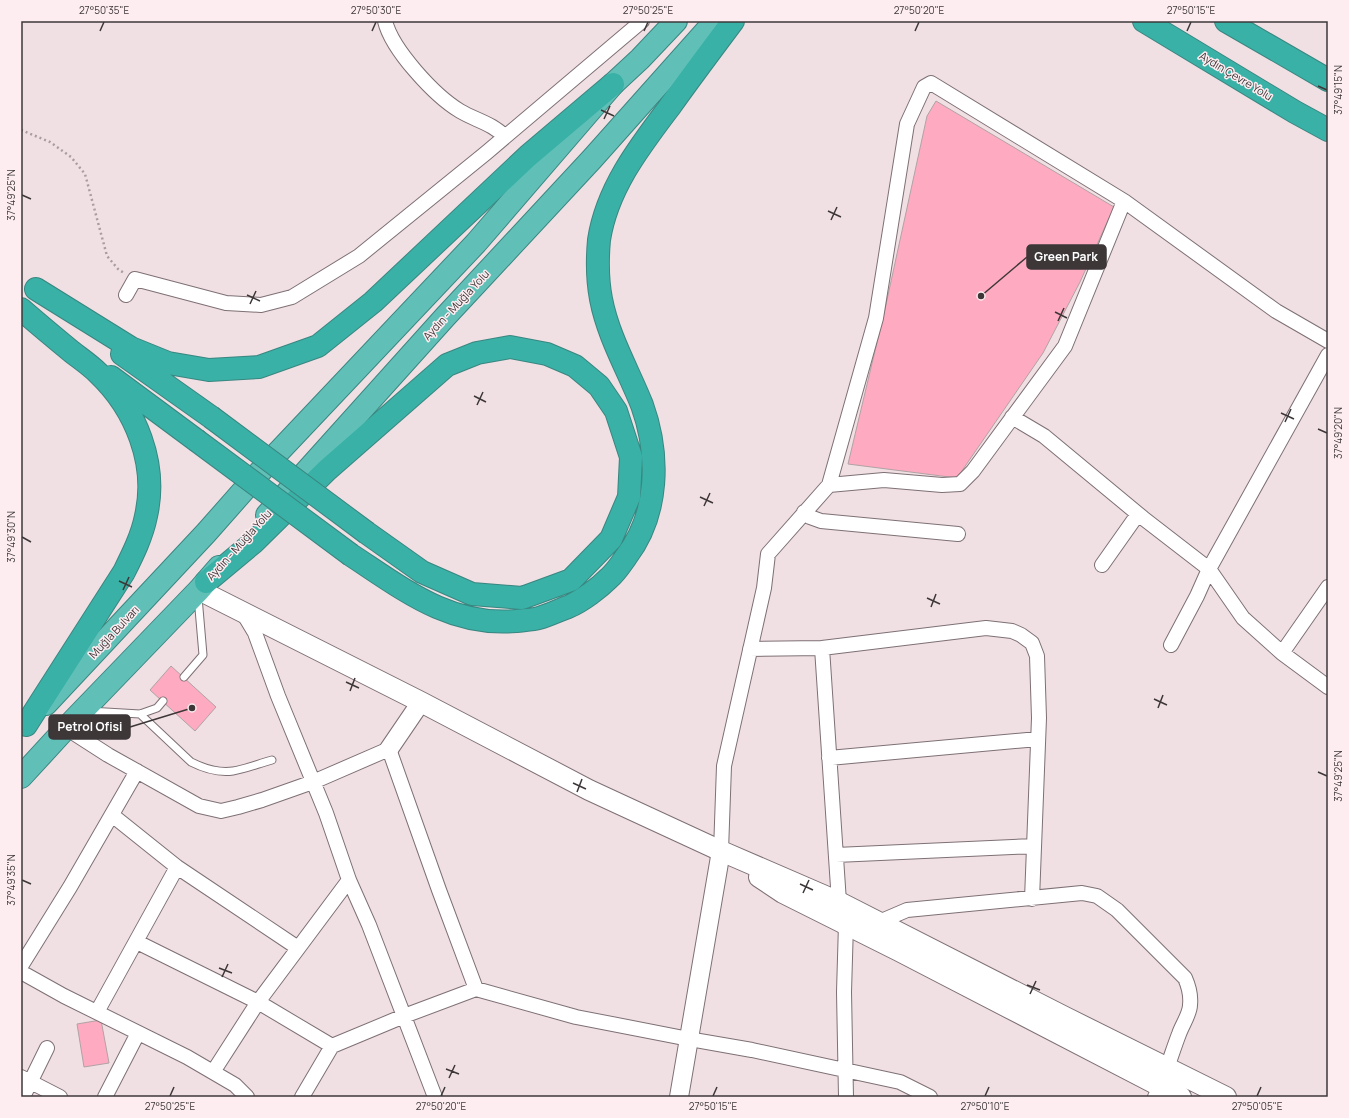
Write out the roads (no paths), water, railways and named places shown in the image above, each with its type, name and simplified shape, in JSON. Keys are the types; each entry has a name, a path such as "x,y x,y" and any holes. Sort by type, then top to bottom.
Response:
{"highway":[{"path":"28,283 130,348 168,363 209,370 259,367 318,346 373,302 528,156 613,84 640,59 676,21"},
{"name":"Aydın - Muğla Yolu","path":"201,588 445,317 597,153 715,21"},
{"path":"21,309 351,555 433,606 467,618 502,622 537,619 576,604 610,578 636,544 648,516 654,489 654,462 651,438 642,407 613,337 601,301 597,268 600,238 615,188 631,159 733,21"},
{"name":"Aydın Çevre Yolu","path":"1144,21 1295,112 1328,130"},
{"path":"1226,21 1328,80"},
{"name":"Muğla Bulvarı","path":"24,728 206,533 267,464 476,243 613,84"},
{"path":"21,777 83,710 201,588 254,542 327,470 447,365 477,353 510,347 547,354 575,366 599,386 616,411 632,458 629,497 611,539 572,580 522,598 472,594 422,572 368,533 211,417 130,359 28,283"},
{"path":"21,309 99,373 118,396 135,422 146,454 150,483 147,515 137,546 124,572 24,728"}],"main road":[{"path":"201,588 242,612 421,702 589,790 721,851 839,902 1226,1097"},
{"path":"721,851 783,893 846,924 1158,1092 1181,1097"}],"street":[{"path":"385,21 386,27 400,50 413,67 437,93 460,111 494,127 505,137"},
{"path":"621,38 625,21"},
{"path":"126,295 135,279 226,304 261,305 292,297 359,256 505,137 642,21"},
{"path":"679,1097 721,851 724,766 764,588 768,554 829,485 876,318 907,124 924,87 931,83 1124,201 1276,311 1328,341"},
{"path":"829,485 884,480 942,485 960,484 973,471 1066,346 1124,201"},
{"path":"1171,645 1210,569 1328,355"},
{"path":"1012,417 1044,436 1138,514 1210,569 1243,618 1282,653 1328,687"},
{"path":"804,512 810,517 821,521 958,534"},
{"path":"1102,565 1138,514"},
{"path":"1282,653 1328,586"},
{"path":"242,612 255,633 278,696 326,813 349,880 369,925 435,1097"},
{"path":"750,649 822,648 986,628 1012,631 1032,643 1037,656 1039,718 1032,899"},
{"path":"822,648 839,902"},
{"path":"66,728 108,755 199,806 221,810 256,802 312,782 389,749 421,702"},
{"path":"829,758 1038,739"},
{"path":"389,749 476,989"},
{"path":"21,966 70,887 137,771"},
{"path":"112,815 177,867 298,948"},
{"path":"836,855 1034,846"},
{"path":"97,1012 137,942 177,867"},
{"path":"213,1072 258,1002 349,880"},
{"path":"879,922 907,910 1082,893 1097,896 1117,910 1185,978 1189,988 1191,1007 1166,1067 1158,1092"},
{"path":"846,924 844,992 846,1097"},
{"path":"137,942 258,1002 332,1046"},
{"path":"21,972 64,996 213,1072 235,1085 247,1097"},
{"path":"302,1097 332,1046 404,1016 476,989 576,1017 752,1050 900,1082 930,1097"},
{"path":"105,1097 138,1033"},
{"path":"23,1097 26,1079 47,1048"},
{"path":"26,1079 60,1097"}],"lane":[{"path":"184,678 203,655 201,588"},
{"path":"83,710 140,714 157,708 163,701"},
{"path":"140,714 191,762 200,766 222,771 233,771 272,760"}],"place":[{"name":"Green Park","path":"981,296"},
{"name":"Petrol Ofisi","path":"192,708"}]}
